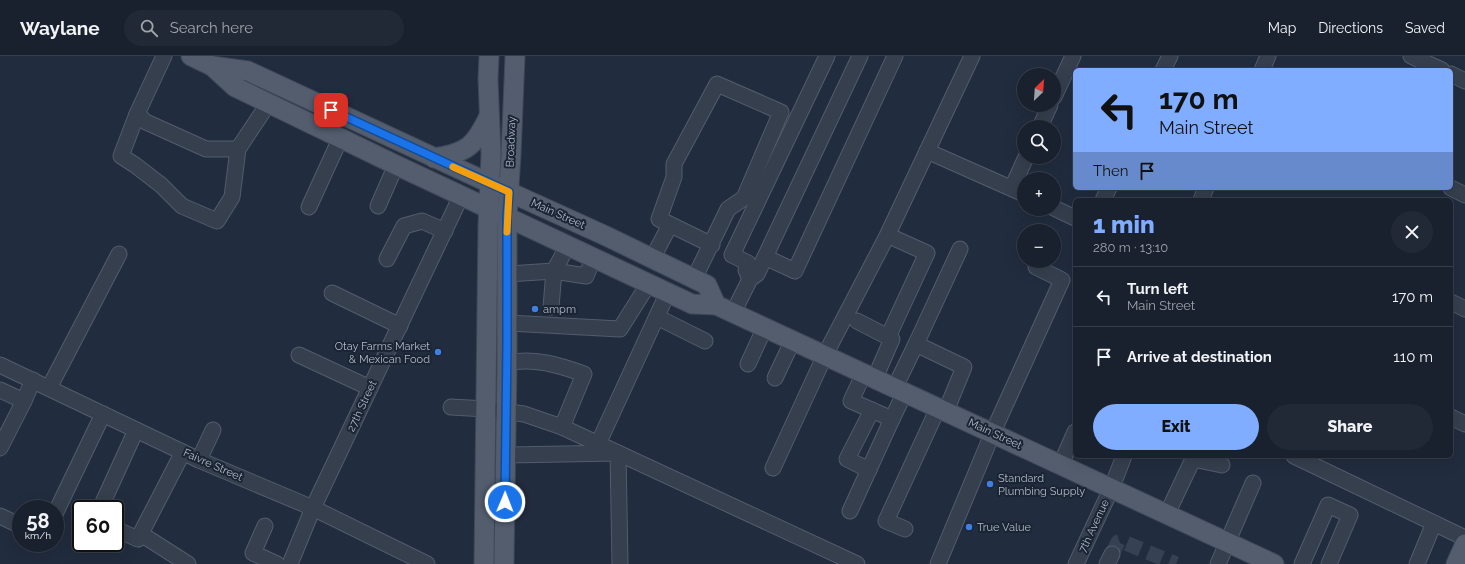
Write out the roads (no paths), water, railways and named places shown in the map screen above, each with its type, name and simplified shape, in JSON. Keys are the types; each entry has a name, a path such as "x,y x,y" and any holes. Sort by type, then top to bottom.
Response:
{"main road":[{"name":"Main Street","path":"191,56 248,70 434,158 606,236 707,285 725,309"},
{"name":"Broadway","path":"484,564 489,209 491,184 489,56"},
{"name":"Broadway","path":"504,564 507,363 507,217 515,56"},
{"name":"Main Street","path":"214,61 235,87 461,196 692,304 725,309 765,327 1112,487 1274,564"},
{"path":"434,158 450,156 468,148 480,135 490,115"},
{"path":"1456,564 1465,544"}],"street":[{"path":"164,56 137,114 122,156 161,185 182,206 218,221 232,197 238,149 268,104"},
{"path":"750,279 746,270 748,264 732,255 827,56"},
{"path":"725,309 750,279 757,274 770,255 860,56"},
{"path":"770,255 795,271 895,56"},
{"path":"773,468 826,355 887,236 972,56"},
{"path":"1061,83 1073,56"},
{"path":"1164,68 1170,56"},
{"path":"1263,68 1268,56"},
{"path":"1411,56 1438,68"},
{"path":"1453,75 1465,80"},
{"path":"694,279 712,245 728,209 744,198 781,112 716,84 674,164 674,177 659,220 712,245"},
{"path":"137,114 146,122 206,149 238,149"},
{"path":"309,207 340,138"},
{"path":"927,151 1017,191"},
{"path":"378,206 396,165"},
{"path":"1453,189 1465,195"},
{"name":"27th Street","path":"290,564 313,508 461,196"},
{"path":"1061,211 1073,217"},
{"path":"387,259 404,226 422,221 445,231"},
{"path":"652,259 670,225"},
{"path":"888,337 927,253 896,239"},
{"path":"551,307 554,271 568,245"},
{"path":"850,512 892,419 900,390 916,344 960,249"},
{"path":"49,388 119,254"},
{"path":"507,274 554,271 586,276 594,257"},
{"path":"938,564 993,432 1062,280 1038,268"},
{"path":"507,324 620,329 648,283"},
{"path":"598,444 668,292"},
{"path":"332,294 400,326"},
{"path":"1453,303 1465,309"},
{"path":"657,317 705,341"},
{"path":"856,321 892,339 851,401 892,419"},
{"path":"748,364 765,327"},
{"path":"775,378 793,340"},
{"path":"905,529 886,521 964,367 916,344"},
{"path":"299,355 370,388"},
{"path":"507,363 521,360 559,364 584,374 562,427"},
{"name":"Faivre Street","path":"0,365 199,460 313,508 427,564"},
{"path":"0,448 24,401 32,380"},
{"path":"0,390 24,401"},
{"path":"451,407 486,409 524,414 562,427 856,564"},
{"path":"869,470 847,459 872,410"},
{"path":"62,500 103,414"},
{"path":"1453,418 1465,423"},
{"path":"104,500 136,430"},
{"path":"199,460 213,430"},
{"path":"1060,464 1073,436"},
{"path":"124,533 138,539 183,452"},
{"path":"506,455 618,453"},
{"path":"618,453 620,564"},
{"name":"7th Avenue","path":"1076,564 1112,487 1123,458"},
{"path":"1298,458 1465,538"},
{"path":"1167,514 1193,459 1222,465"},
{"path":"1218,564 1253,484"},
{"path":"1302,564 1328,504 1350,515 1329,564"},
{"path":"0,516 12,522"},
{"path":"1416,564 1434,524"},
{"path":"265,526 253,553 277,564"},
{"path":"141,534 188,564"}],"tunnel":[{"path":"1112,554 1118,542 1121,541 1176,564"}],"place":[{"name":"ampm","path":"535,309"},
{"name":"Otay Farms Market & Mexican Food","path":"438,352"},
{"name":"Standard Plumbing Supply","path":"990,484"},
{"name":"True Value","path":"969,527"}]}
